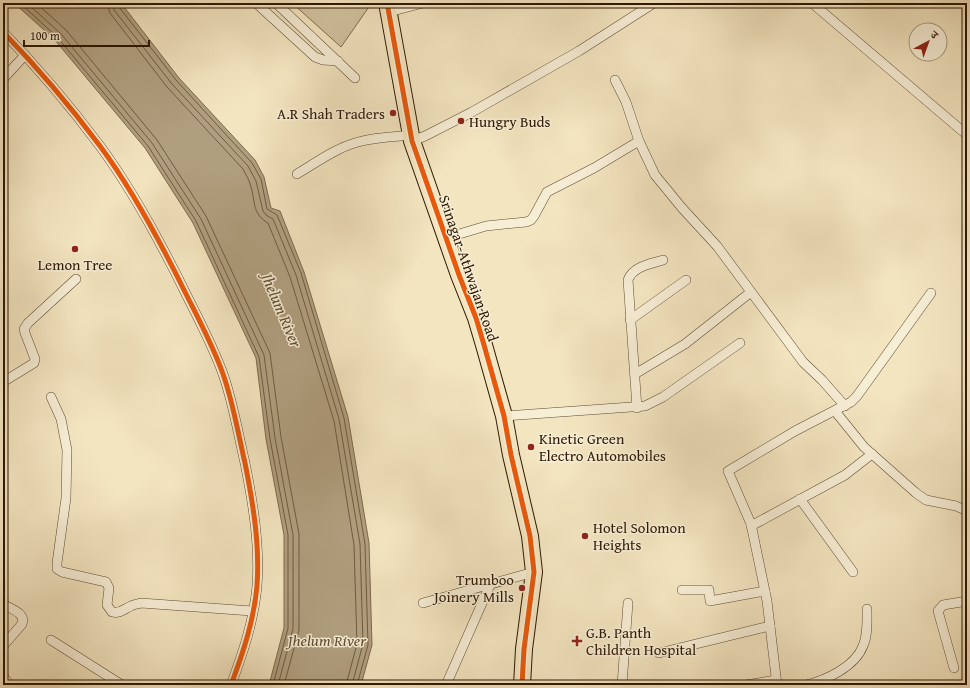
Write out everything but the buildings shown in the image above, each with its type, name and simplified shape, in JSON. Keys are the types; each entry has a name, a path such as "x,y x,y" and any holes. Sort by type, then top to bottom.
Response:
{"highway":[{"name":"Srinagar-Athwajan Road","path":"384,6 407,138 476,318 504,416 511,455 530,536 534,572 524,649 522,685"}],"street":[{"path":"256,3 314,57 323,60 338,61"},
{"path":"276,3 355,78"},
{"path":"384,6 423,3"},
{"path":"297,174 340,149 359,142 380,138 425,136 579,51 654,3"},
{"path":"812,3 967,135"},
{"path":"3,32 69,106 101,147 132,195 166,252 210,342 226,382 249,484 257,541 257,586 247,639 231,685"},
{"path":"3,79 25,55"},
{"path":"615,80 626,102 639,141 656,175 682,208 705,232 803,362 822,380 845,406"},
{"path":"446,238 486,226 526,222 531,220 544,194 594,168 639,141"},
{"path":"636,408 628,280 630,274 640,267 663,260"},
{"path":"3,382 33,366 35,359 24,329 28,323 76,279"},
{"path":"630,320 686,280"},
{"path":"635,374 685,344 751,292"},
{"path":"746,685 777,682 765,591 751,526 728,471 795,431 845,406 857,396 931,293"},
{"path":"504,416 636,408 645,406 662,397 740,343"},
{"path":"50,397 60,419 67,450 66,498 57,569 62,572 106,582 109,588 108,609 116,613 132,605 141,603 252,610"},
{"path":"835,411 856,438 916,493 926,500 956,506 967,511"},
{"path":"751,526 845,475 872,454"},
{"path":"800,499 853,572"},
{"path":"423,603 534,572"},
{"path":"446,685 490,585"},
{"path":"682,590 709,590 710,601 765,591"},
{"path":"954,668 938,612 943,605 967,601"},
{"path":"622,685 628,603"},
{"path":"3,604 20,614 24,620 3,646"},
{"path":"806,685 830,677 859,654 863,648 865,640 867,609"},
{"path":"658,653 770,626"},
{"path":"51,640 122,685"},
{"path":"3,676 10,685"}],"shaded area":[{"path":"292,3 371,3 371,4 341,47"}],"water":[{"name":"Jhelum River","path":"14,3 121,3 179,78 255,160 264,177 271,208 280,211 304,272 348,417 369,543 372,645 361,685 269,685 284,628 284,535 266,439 256,358 193,223 145,148 54,39"}],"cycle path":[{"path":"387,3 412,141 459,275 476,318 504,416 511,455 530,536 534,572 524,649 522,685"},
{"path":"3,32 29,59 65,102 100,146 124,181 167,256 206,333 227,385 248,478 258,555 256,599 251,624 231,685"}],"place":[{"name":"A.R Shah Traders","path":"393,113"},
{"name":"Hungry Buds","path":"461,121"},
{"name":"Lemon Tree","path":"75,249"},
{"name":"Kinetic Green Electro Automobiles","path":"531,447"},
{"name":"Hotel Solomon Heights","path":"585,536"},
{"name":"Trumboo Joinery Mills","path":"522,588"},
{"name":"G.B. Panth Children Hospital","path":"577,641"}]}
